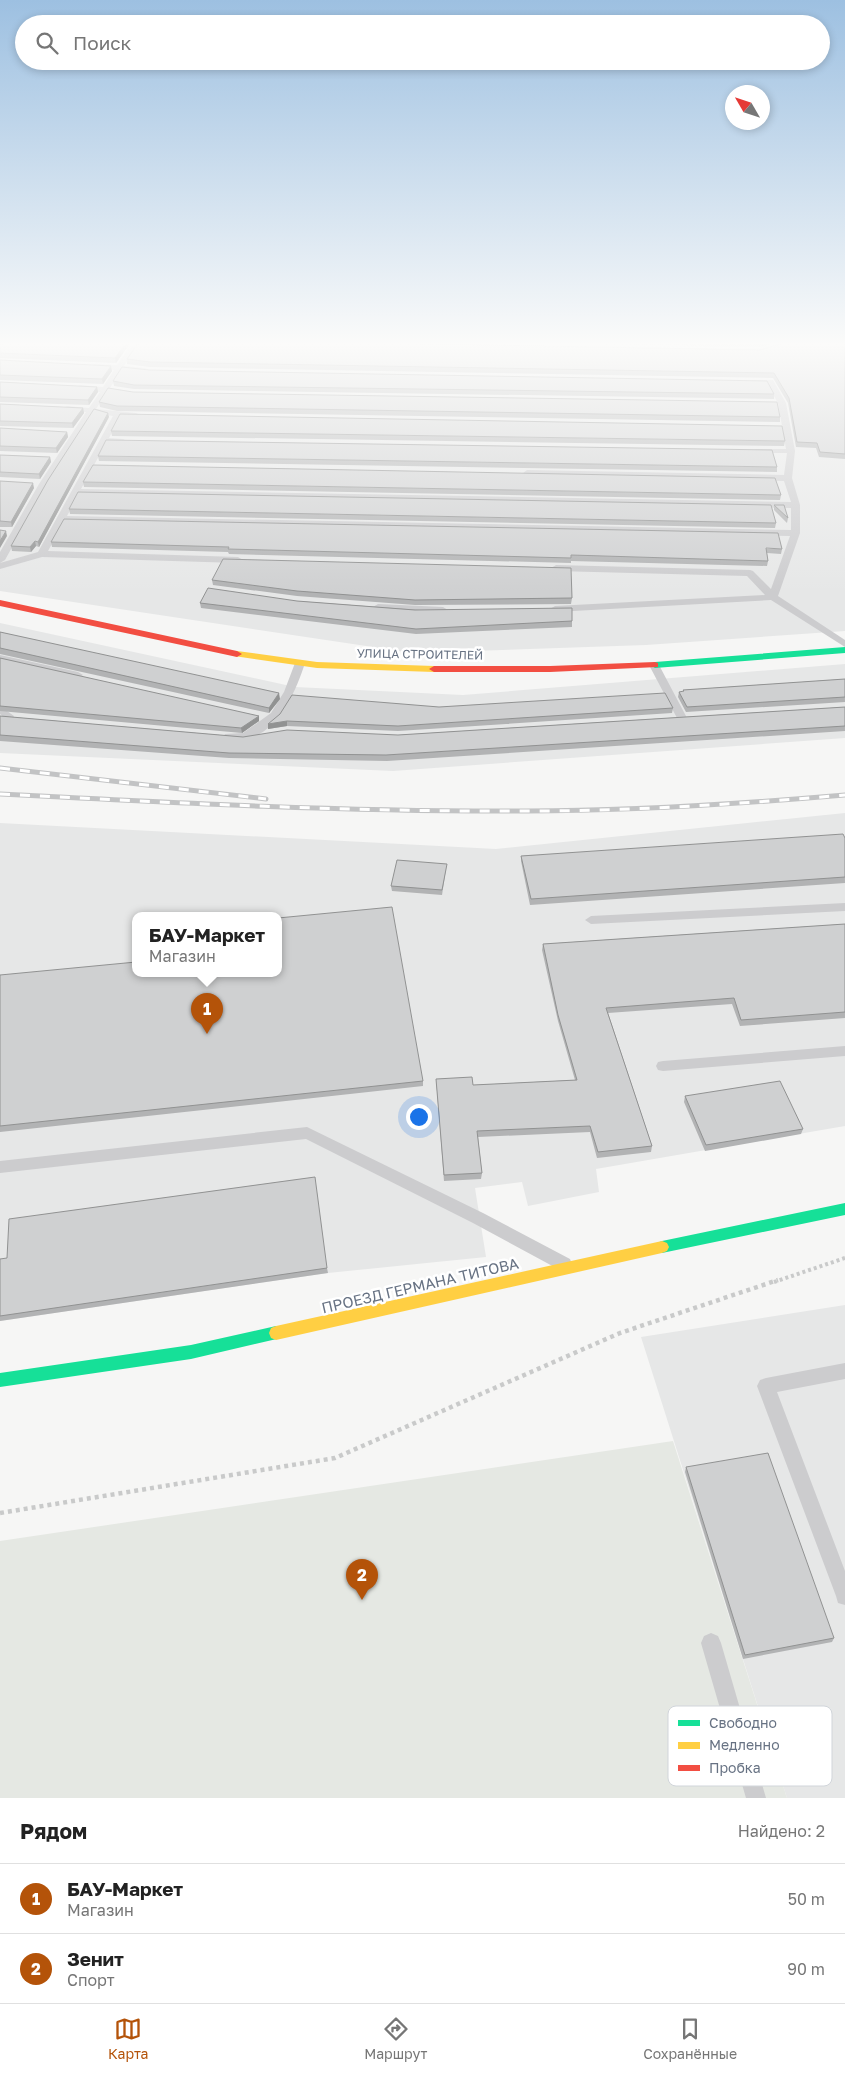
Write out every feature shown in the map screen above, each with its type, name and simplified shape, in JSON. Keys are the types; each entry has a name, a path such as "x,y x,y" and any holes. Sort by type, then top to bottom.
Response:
{"main road":[{"name":"УЛИЦА СТРОИТЕЛЕЙ","path":"0,603 226,653 300,663 362,668 506,670 654,665 758,659 845,650"},
{"name":"ПРОЕЗД ГЕРМАНА ТИТОВА","path":"0,1380 191,1352 568,1267 845,1209"}],"lane":[{"path":"0,560 10,532 56,458 80,426"},
{"path":"42,554 111,426"},
{"path":"773,598 796,533 796,505 788,478 791,451 786,427 776,427"},
{"path":"67,433 76,433"},
{"path":"103,440 133,441"},
{"path":"751,451 791,451"},
{"path":"90,465 100,466"},
{"path":"519,473 788,478"},
{"path":"76,492 796,505"},
{"path":"61,519 796,533"},
{"path":"0,566 42,554 252,560"},
{"path":"551,568 750,574 773,598 845,644"},
{"path":"544,609 773,598"},
{"path":"366,606 415,610 455,610"},
{"path":"0,658 85,677"},
{"path":"244,738 273,719 288,697 300,663"},
{"path":"654,665 682,718"},
{"path":"0,709 9,717"},
{"path":"254,715 273,719"},
{"path":"214,735 244,738 270,734"},
{"path":"591,920 845,907"},
{"path":"663,1066 845,1051"},
{"path":"0,1167 307,1132 478,1218 568,1267"},
{"path":"845,1371 766,1386 845,1596"},
{"path":"711,1642 729,1706"}],"path":[{"path":"0,1513 335,1458 620,1332 845,1258"}],"shaded area":[{"path":"0,426 845,426 845,631 646,645 413,653 0,591"},
{"path":"0,623 295,687 463,695 845,664 845,738 393,771 0,753"},
{"path":"845,813 845,1126 596,1169 599,1192 528,1206 522,1182 475,1188 486,1257 328,1273 0,1321 0,823 496,849"},
{"path":"845,1305 845,1798 787,1798 783,1786 832,1786 832,1706 758,1706 641,1337"},
{"path":"673,1441 758,1706 668,1706 668,1786 783,1786 787,1798 0,1798 0,1541"}],"building":[{"path":"83,426 101,426 38,542 35,541 30,547 11,546 48,480"},
{"path":"114,426 777,426 782,426 785,441 111,431"},
{"path":"794,426 845,426 845,454 820,452 817,443 797,442"},
{"path":"0,428 67,432 56,448 0,446"},
{"path":"106,440 772,450 777,467 98,456"},
{"path":"0,455 50,457 39,474 0,472"},
{"path":"93,465 775,478 781,495 83,482"},
{"path":"0,481 33,483 11,522 0,521"},
{"path":"78,492 771,505 776,523 69,509"},
{"path":"774,505 784,505 788,518"},
{"path":"64,519 778,533 782,549 766,548 768,561 571,555 571,558 228,549 229,547 51,542"},
{"path":"0,530 6,531 0,541"},
{"path":"223,559 571,568 572,598 415,600 297,591 212,580"},
{"path":"208,588 297,601 415,610 572,608 572,621 416,629 200,603"},
{"path":"0,632 279,693 269,708 0,648"},
{"path":"0,658 259,716 241,728 0,706"},
{"path":"845,679 845,697 687,707 679,692 683,690"},
{"path":"665,693 673,708 398,726 287,721 268,724 280,714 292,695 439,707"},
{"path":"845,707 845,726 386,755 229,753 0,735 0,716 243,737 287,730 398,735"},
{"path":"843,834 845,838 845,877 531,899 521,856"},
{"path":"397,860 447,864 442,890 391,886"},
{"path":"392,907 423,1081 0,1126 0,975 132,962 132,977 282,977 282,918"},
{"path":"845,924 845,1012 741,1020 734,998 606,1008 652,1146 598,1152 590,1126 477,1131 482,1173 444,1175 436,1079 472,1077 473,1085 577,1080 558,1015 543,944"},
{"path":"780,1081 803,1129 706,1145 685,1096"},
{"path":"315,1177 327,1268 0,1316 0,1259 7,1258 9,1219"},
{"path":"768,1453 834,1638 745,1655 686,1467"}],"railway":[{"path":"0,768 266,799"},
{"path":"0,794 263,806 461,811 567,811 646,808 845,795"}],"traffic: fast":[{"path":"655,665 845,650"},
{"path":"662,1247 845,1209"},
{"path":"0,1380 191,1352 276,1333"}],"traffic: slow":[{"path":"237,654 317,665 434,669"},
{"path":"276,1333 662,1247"}],"traffic: jam":[{"path":"0,603 237,654"},
{"path":"434,669 550,669 655,665"}],"place":[{"name":"БАУ-Маркет","path":"207,1034"},
{"name":"Зенит","path":"362,1600"}]}
